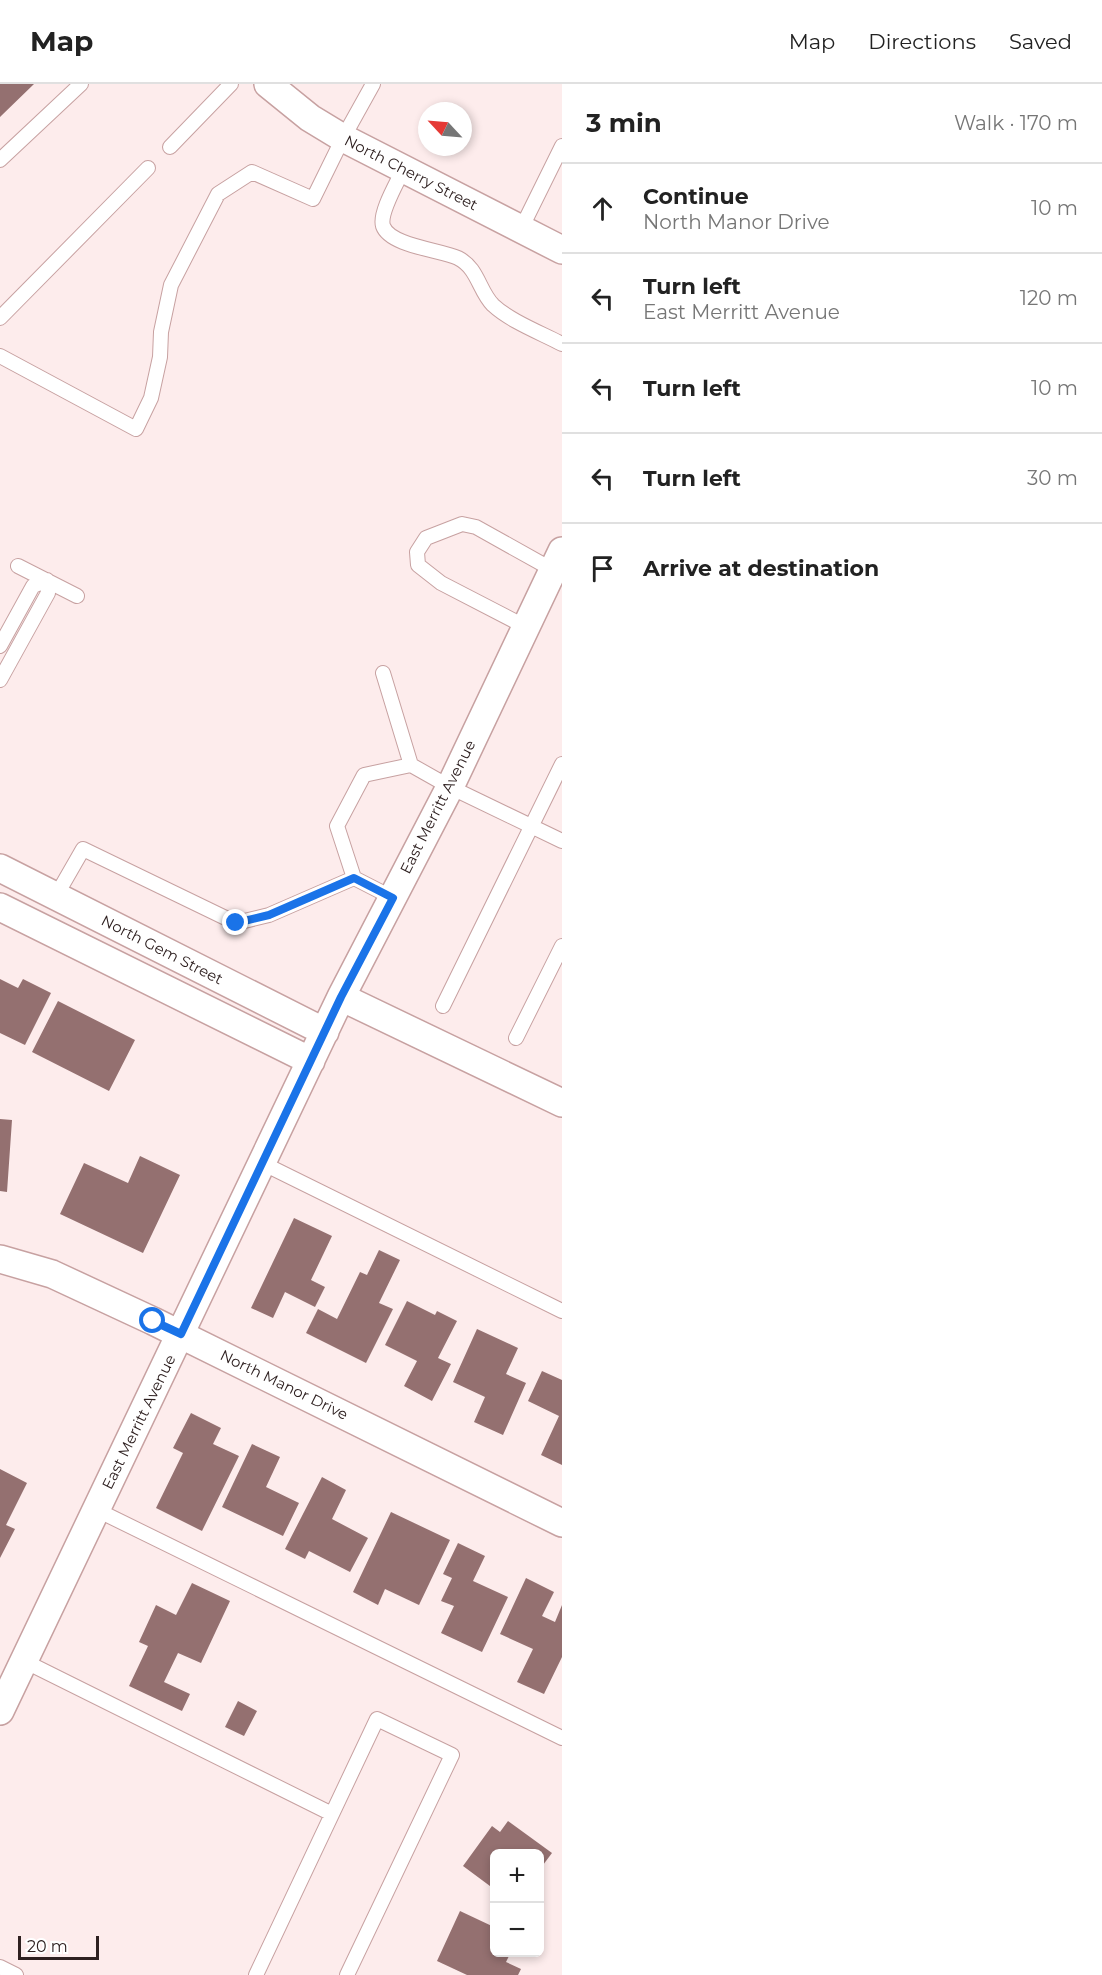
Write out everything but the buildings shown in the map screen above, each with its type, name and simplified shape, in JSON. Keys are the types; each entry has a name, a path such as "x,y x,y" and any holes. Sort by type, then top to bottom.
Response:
{"street":[{"name":"North Cherry Street","path":"268,84 310,118 343,138 562,250"},
{"name":"East Merritt Avenue","path":"0,1711 341,997 450,786 557,561"},
{"name":"North Gem Street","path":"0,868 325,1032"},
{"path":"0,907 311,1060"},
{"path":"341,997 562,1103"},
{"name":"North Manor Drive","path":"0,1259 52,1274 181,1334 562,1523"}],"lane":[{"path":"0,160 81,84"},
{"path":"170,147 231,84"},
{"path":"0,356 136,429 151,398 171,285 218,194 252,172 313,199 343,138 374,84"},
{"path":"521,229 562,146"},
{"path":"0,318 148,168"},
{"path":"403,170 384,210 383,225 389,234 421,249 457,258 470,266 493,305 562,344"},
{"path":"526,627 441,583 418,565 417,552 426,538 462,524 476,527 557,561"},
{"path":"18,566 77,596"},
{"path":"0,646 33,586 47,580"},
{"path":"0,680 48,593 47,580"},
{"path":"383,673 411,765"},
{"path":"443,1006 562,764"},
{"path":"393,898 354,878 337,826 364,775 411,765 562,841"},
{"path":"56,896 83,849 236,923 269,915 354,878"},
{"path":"516,1038 562,946"},
{"path":"262,1163 562,1311"},
{"path":"97,1510 562,1738"},
{"path":"24,1661 332,1815"},
{"path":"256,1975 377,1719 452,1755 347,1975"},
{"path":"0,1967 16,1975"}],"route":[{"path":"153,1321 181,1334 341,997 393,898 354,878 269,915 236,923"}]}
